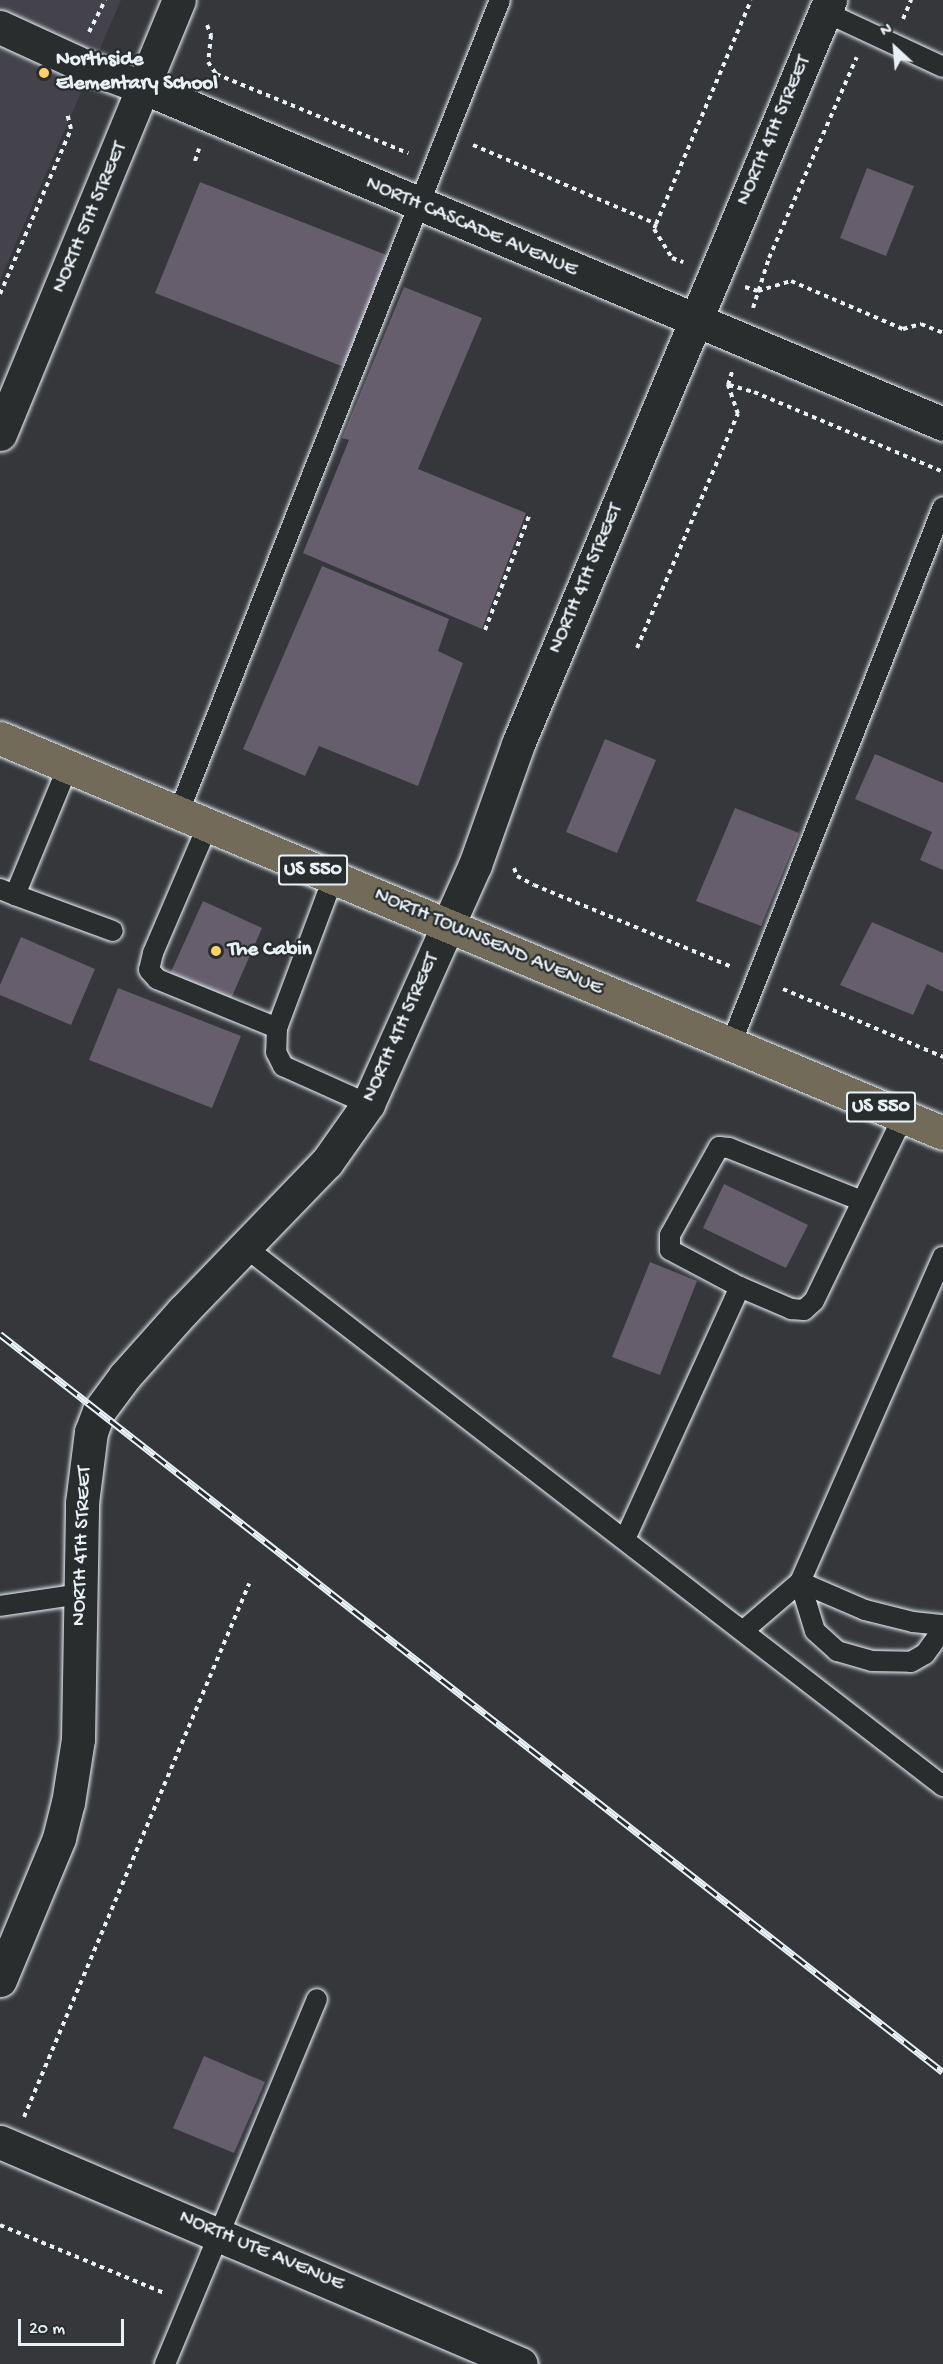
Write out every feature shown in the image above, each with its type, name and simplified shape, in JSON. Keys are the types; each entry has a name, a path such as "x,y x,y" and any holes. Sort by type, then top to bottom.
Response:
{"highway":[{"name":"NORTH TOWNSEND AVENUE","path":"0,738 67,769 943,1133"}],"street":[{"name":"NORTH 5TH STREET","path":"0,434 146,88 179,0"},
{"name":"NORTH 4TH STREET","path":"0,1980 59,1839 68,1803 78,1740 85,1462 99,1411 125,1376 245,1246 327,1162 368,1104 475,865 522,734 828,6"},
{"name":"NORTH CASCADE AVENUE","path":"0,27 85,66 146,88 418,206 943,424"},
{"name":"NORTH UTE AVENUE","path":"6,2144 219,2234 510,2362"}],"lane":[{"path":"277,1028 157,979 148,970 192,820 444,134 500,0"},
{"path":"828,6 868,32 943,67"},
{"path":"731,1044 759,979 943,507"},
{"path":"67,769 7,892 113,931"},
{"path":"333,879 277,1028 276,1052 283,1066 368,1104"},
{"path":"862,1201 729,1148 719,1147 670,1235 670,1250 740,1287 792,1309 804,1310 814,1301 903,1117"},
{"path":"245,1246 943,1786"},
{"path":"743,1631 800,1582 943,1257"},
{"path":"625,1539 740,1287"},
{"path":"800,1582 865,1610 913,1622 943,1625"},
{"path":"800,1582 815,1631 837,1651 872,1661 911,1662 925,1654 943,1629"},
{"path":"0,1606 80,1594"},
{"path":"165,2364 317,1999"}],"path":[{"path":"751,0 654,229 672,258 758,291 790,282 903,329 921,324 943,333"},
{"path":"210,27 208,62 216,74 227,79 412,155 419,151 428,129 444,134 657,224"},
{"path":"637,648 738,414 728,385 758,291 868,32"},
{"path":"0,294 71,129 67,112"},
{"path":"728,385 754,392 943,472"},
{"path":"485,630 529,516"},
{"path":"514,868 517,876 534,885 730,966"},
{"path":"759,979 943,1057"},
{"path":"6,2144 249,1584"},
{"path":"0,2225 190,2304"}],"shaded area":[{"name":"Northside Elementary School","path":"0,0 121,0 0,280"}],"building":[{"path":"867,168 914,186 886,256 840,238"},
{"path":"200,182 389,256 344,367 155,293"},
{"path":"404,287 482,318 418,469 526,513 482,629 303,553 349,440 342,438"},
{"path":"322,566 449,619 438,651 463,663 418,786 319,746 305,776 243,749"},
{"path":"605,739 656,760 617,853 566,832"},
{"path":"875,754 943,783 943,870 920,860 932,832 855,799"},
{"path":"735,808 799,833 761,926 696,901"},
{"name":"The Cabin","path":"203,901 262,928 230,1001 170,974"},
{"path":"872,922 943,953 943,992 927,984 913,1015 840,985"},
{"path":"21,937 95,969 71,1025 0,995 0,985"},
{"path":"118,988 241,1036 212,1108 89,1060"},
{"path":"724,1184 808,1225 786,1268 703,1228"},
{"path":"650,1262 697,1281 660,1375 612,1357"},
{"path":"204,2056 265,2082 234,2153 173,2128"}],"railway":[{"path":"0,1334 943,2072"}],"place":[{"name":"Northside Elementary School","path":"44,73"},
{"name":"The Cabin","path":"216,951"}]}
